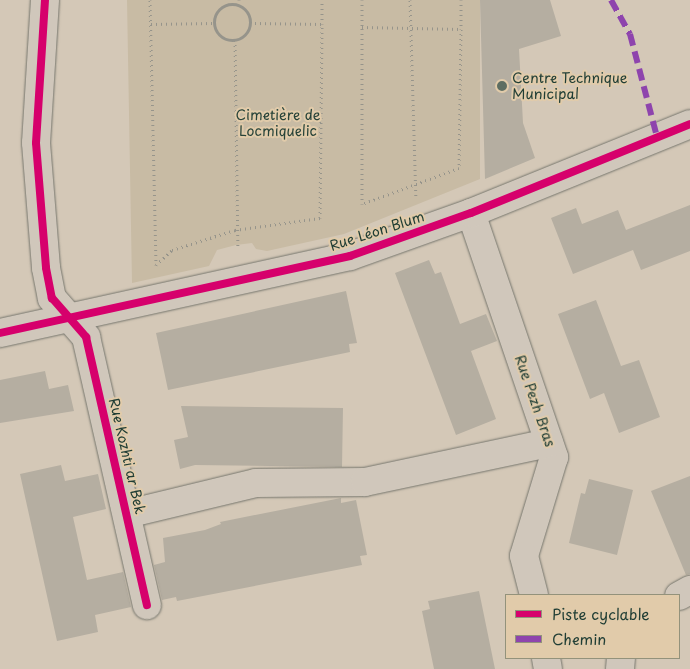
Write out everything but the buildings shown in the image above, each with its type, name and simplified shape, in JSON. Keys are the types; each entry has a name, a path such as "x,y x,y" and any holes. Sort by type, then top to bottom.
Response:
{"street":[{"name":"Rue Kozhti ar Bek","path":"45,0 36,143 46,268 52,298 71,317 86,337 147,605"},
{"name":"Rue Léon Blum","path":"0,333 350,256 471,213 690,124"},
{"name":"Rue Pezh Bras","path":"471,213 554,457 524,556 538,594"},
{"name":"Rue Kozhti ar Bek","path":"127,514 256,482 365,482 549,443"}],"path":[{"path":"150,0 156,265 172,250 235,230 320,218 322,0"},
{"path":"214,23 223,37 235,40 245,34 250,23 247,12 239,5 239,0"},
{"path":"362,0 362,204 459,168 461,0"},
{"path":"410,0 413,185 417,205"},
{"path":"214,23 222,8 239,5"},
{"path":"151,24 214,23"},
{"path":"250,23 322,24"},
{"path":"362,27 461,29"},
{"path":"235,40 235,230 236,245 250,278"}],"green space":[{"name":"Cimetière de Locmiquelic","path":"127,0 480,0 480,179 344,234 267,251 256,249 252,243 236,245 217,250 209,266 132,283"}],"marked path":[{"path":"611,0 630,34 657,137"}],"cycle path":[{"path":"45,0 36,143 46,268 52,298 86,337 147,605"},
{"path":"0,333 350,256 471,213 690,124"}],"place":[{"name":"Centre Technique Municipal","path":"502,86"}]}
